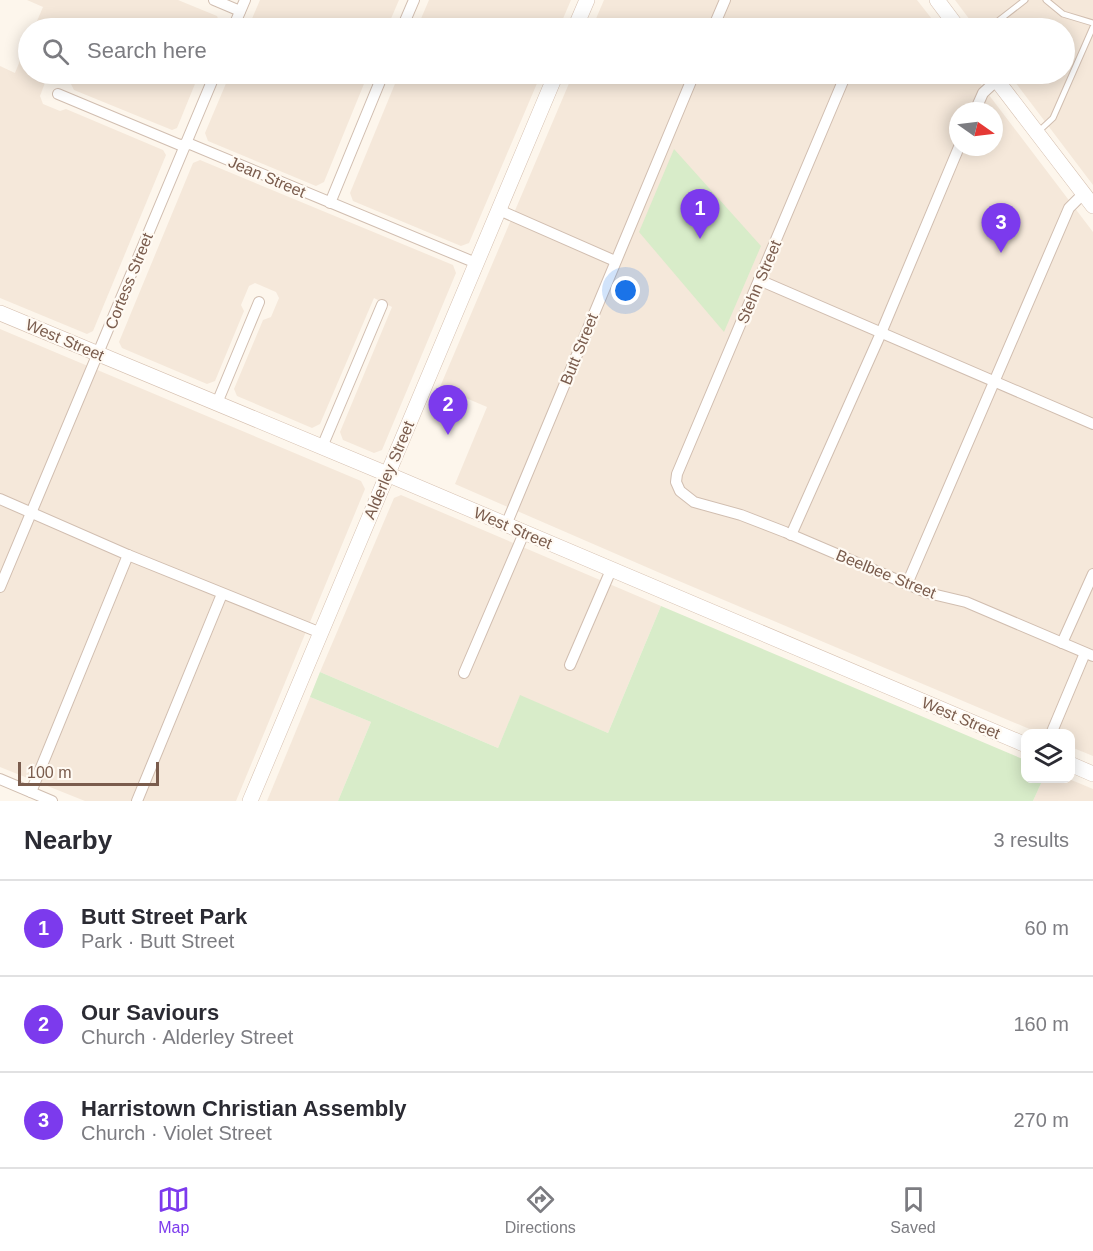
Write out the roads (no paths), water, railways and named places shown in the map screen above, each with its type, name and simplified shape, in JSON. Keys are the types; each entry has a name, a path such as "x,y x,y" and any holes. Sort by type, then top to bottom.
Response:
{"main road":[{"path":"579,18 587,0"},
{"path":"937,0 950,18"},
{"name":"Alderley Street","path":"250,801 552,84"},
{"path":"1001,84 1088,200"},
{"name":"West Street","path":"0,313 1021,743"},
{"path":"1075,766 1093,774"}],"street":[{"path":"214,0 240,11"},
{"path":"237,18 245,0"},
{"path":"406,18 414,0"},
{"path":"717,18 725,0"},
{"name":"Cortess Street","path":"0,587 211,84"},
{"path":"330,203 379,84"},
{"name":"Butt Street","path":"506,525 690,84"},
{"name":"Stehn Street","path":"680,490 676,482 677,474 842,84"},
{"path":"979,102 989,84"},
{"name":"Jean Street","path":"58,94 180,145 190,144 476,263"},
{"path":"791,535 881,333 955,156"},
{"path":"907,584 1070,208 1088,200"},
{"path":"499,210 615,261"},
{"path":"759,280 1093,424"},
{"path":"217,403 259,302"},
{"path":"322,447 382,305"},
{"name":"Beelbee Street","path":"680,490 694,502 741,515 928,593 966,602 1089,655"},
{"path":"0,499 128,555 321,633"},
{"path":"464,673 524,533"},
{"path":"31,792 128,555"},
{"path":"570,665 611,570"},
{"path":"1062,643 1093,574"},
{"path":"137,801 222,594"},
{"path":"1054,729 1089,655"},
{"path":"0,779 52,801"}],"lane":[{"path":"1002,18 1025,0"},
{"path":"1047,0 1063,14 1074,18"},
{"path":"1075,18 1093,25 1075,68"},
{"path":"1085,46 1093,49"},
{"path":"1038,132 1053,118 1068,84"}],"place":[{"name":"Butt Street Park","path":"700,239"},
{"name":"Harristown Christian Assembly","path":"1001,253"},
{"name":"Our Saviours","path":"448,435"}]}
